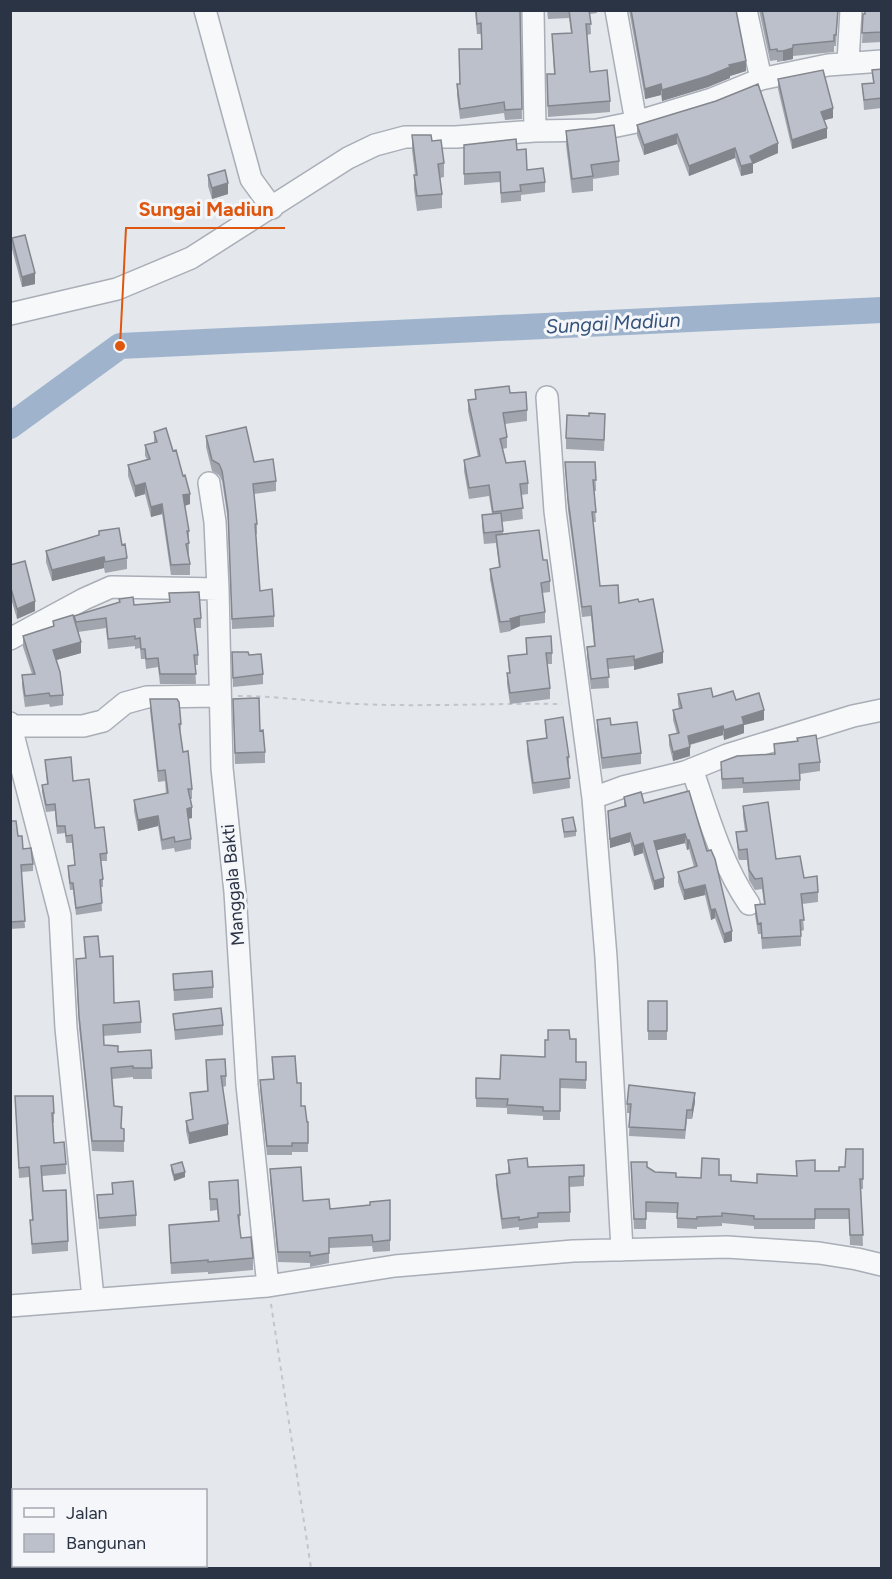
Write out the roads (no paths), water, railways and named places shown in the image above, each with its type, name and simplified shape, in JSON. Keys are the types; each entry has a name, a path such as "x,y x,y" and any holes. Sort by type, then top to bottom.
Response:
{"street":[{"path":"205,10 251,178 272,208"},
{"path":"534,10 535,131"},
{"path":"616,10 636,122"},
{"path":"746,10 761,79"},
{"path":"848,62 851,10"},
{"path":"10,314 117,289 191,258 348,158 375,145 405,137 456,137 535,131 597,130 636,122 712,99 761,79 848,62 882,62"},
{"path":"547,397 555,511 593,798 606,957 622,1250"},
{"name":"Manggala Bakti","path":"209,483 215,522 222,768 235,892 247,1085 268,1286"},
{"path":"10,639 111,587 218,589"},
{"path":"93,1298 66,1028 60,916 11,725 83,726 103,721 125,703 147,697 220,696"},
{"path":"593,798 692,769 853,716 882,710"},
{"path":"692,769 714,833 737,887 749,904"},
{"path":"10,1306 268,1286 395,1266 573,1251 727,1247 819,1253 882,1265"}],"waterway":[{"name":"Sungai Madiun","path":"10,426 120,346 882,310"}],"place":[{"name":"Sungai Madiun","path":"120,346"}]}
